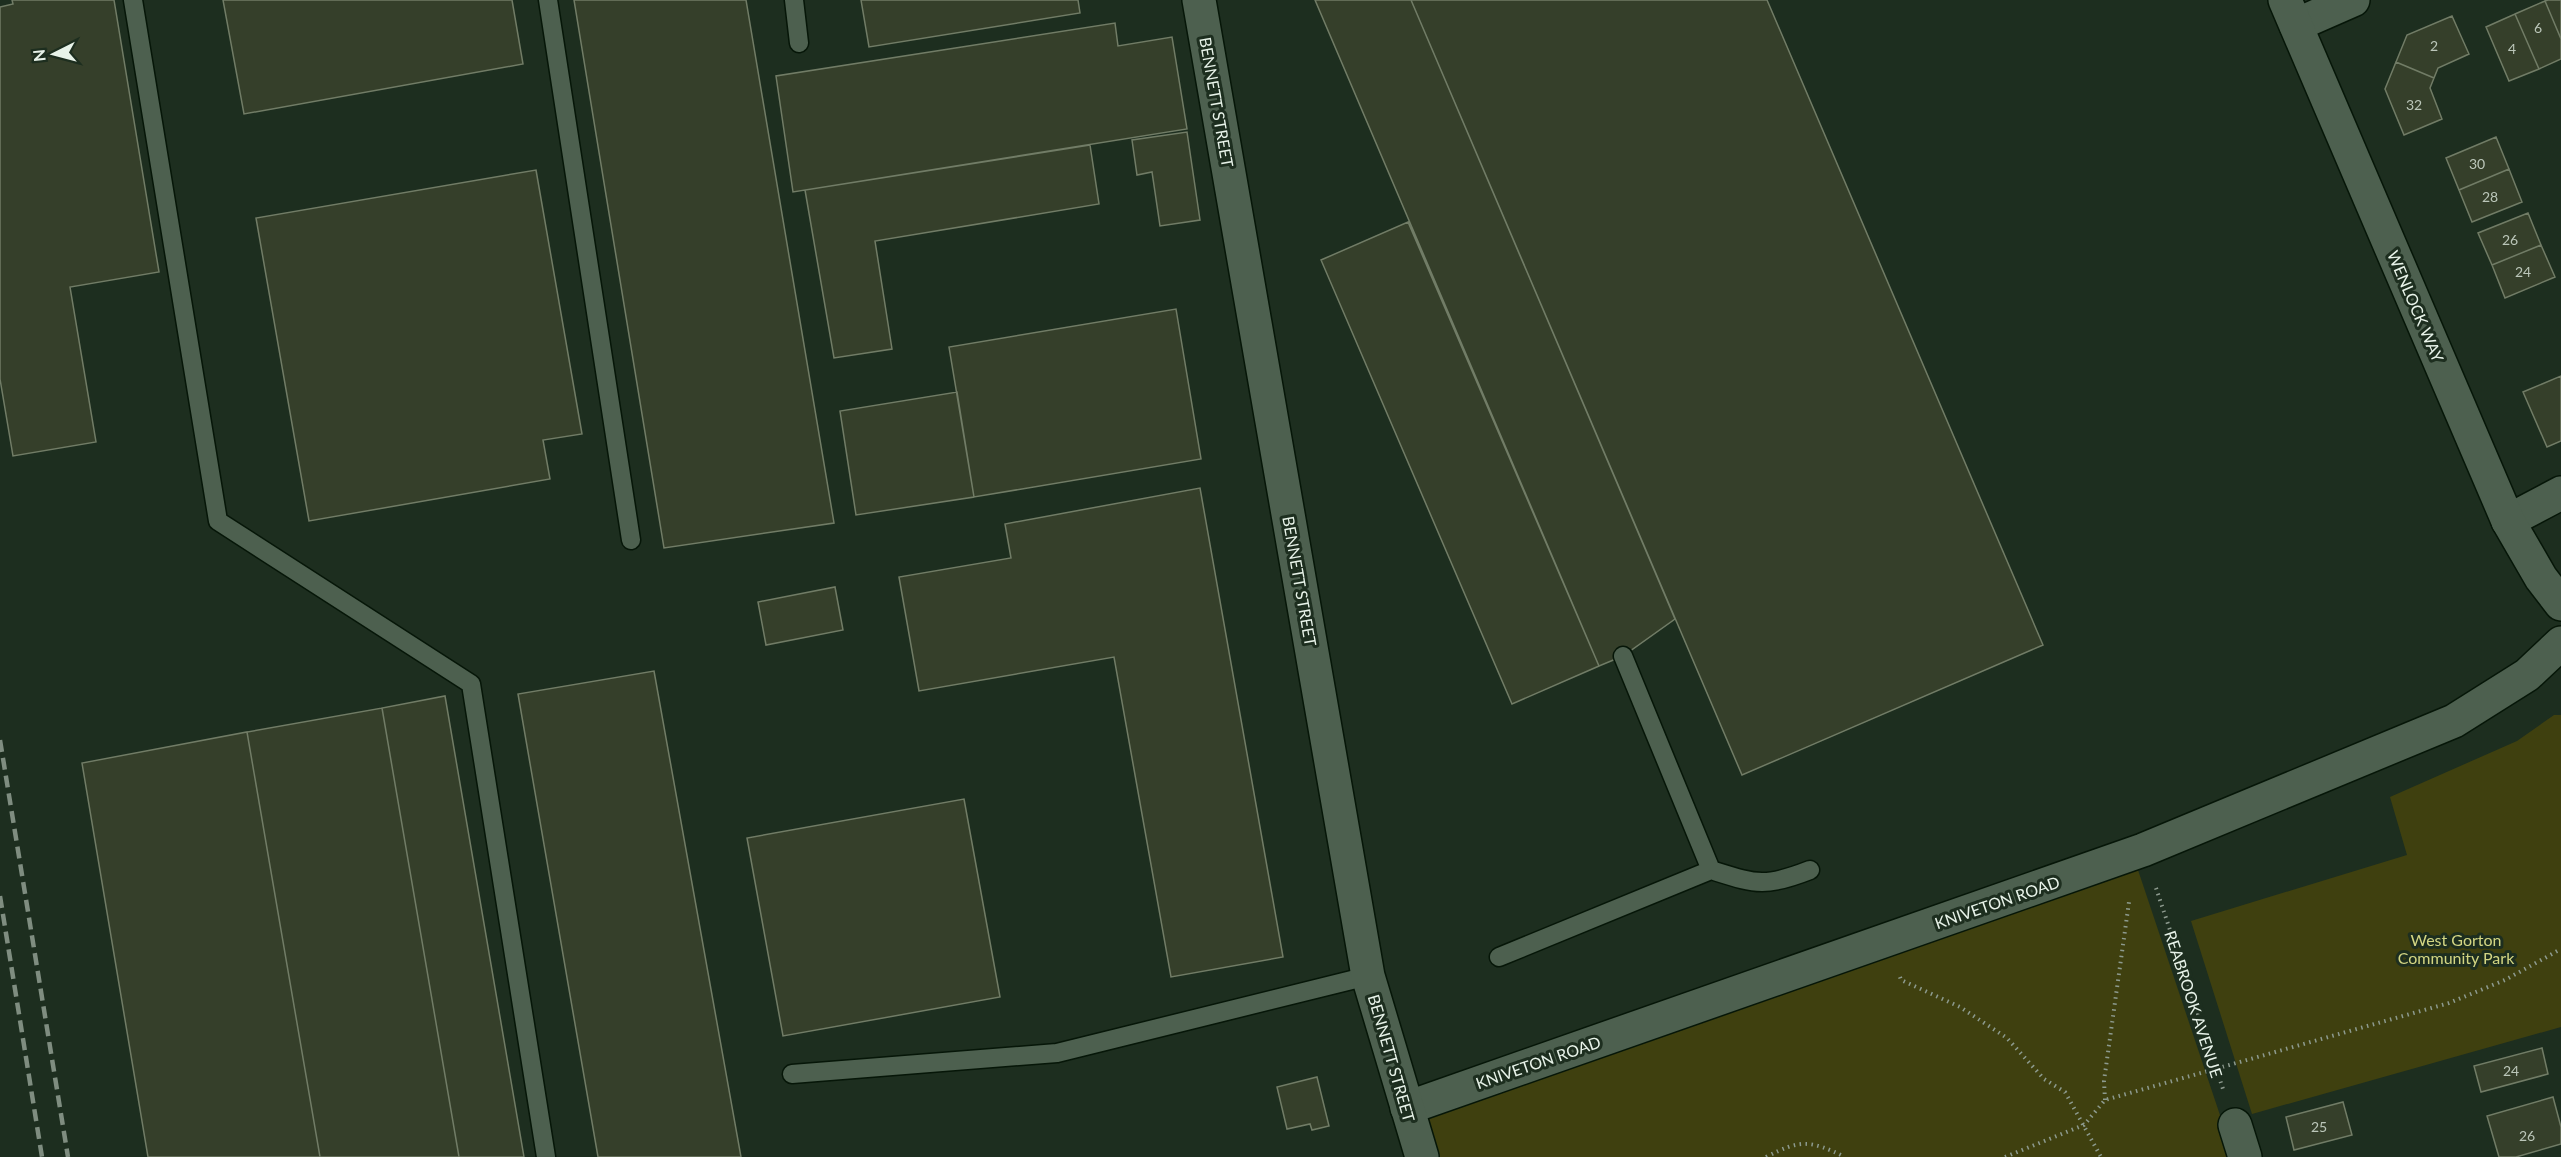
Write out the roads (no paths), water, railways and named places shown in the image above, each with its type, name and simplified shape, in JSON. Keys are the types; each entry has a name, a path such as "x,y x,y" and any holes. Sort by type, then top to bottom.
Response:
{"street":[{"name":"BENNETT STREET","path":"1199,0 1368,976 1422,1157"},
{"path":"2291,12 2353,0"},
{"name":"WENLOCK WAY","path":"2291,12 2508,521 2541,578 2561,604"},
{"path":"2508,521 2561,493"},
{"name":"KNIVETON ROAD","path":"1407,1108 2143,850 2454,721 2527,675 2561,642"},
{"path":"2235,1125 2245,1157"}],"lane":[{"path":"133,0 218,521 471,684 546,1157"},
{"path":"548,0 631,540"},
{"path":"794,0 799,43"},
{"path":"1623,656 1711,870"},
{"path":"1499,957 1711,870 1754,883 1780,882 1810,870"},
{"path":"792,1074 1057,1053 1368,976"}],"railway":[{"path":"0,740 68,1157"},
{"path":"0,896 42,1157"}],"park label":[{"name":"West Gorton Community Park","path":"2456,948"}]}
